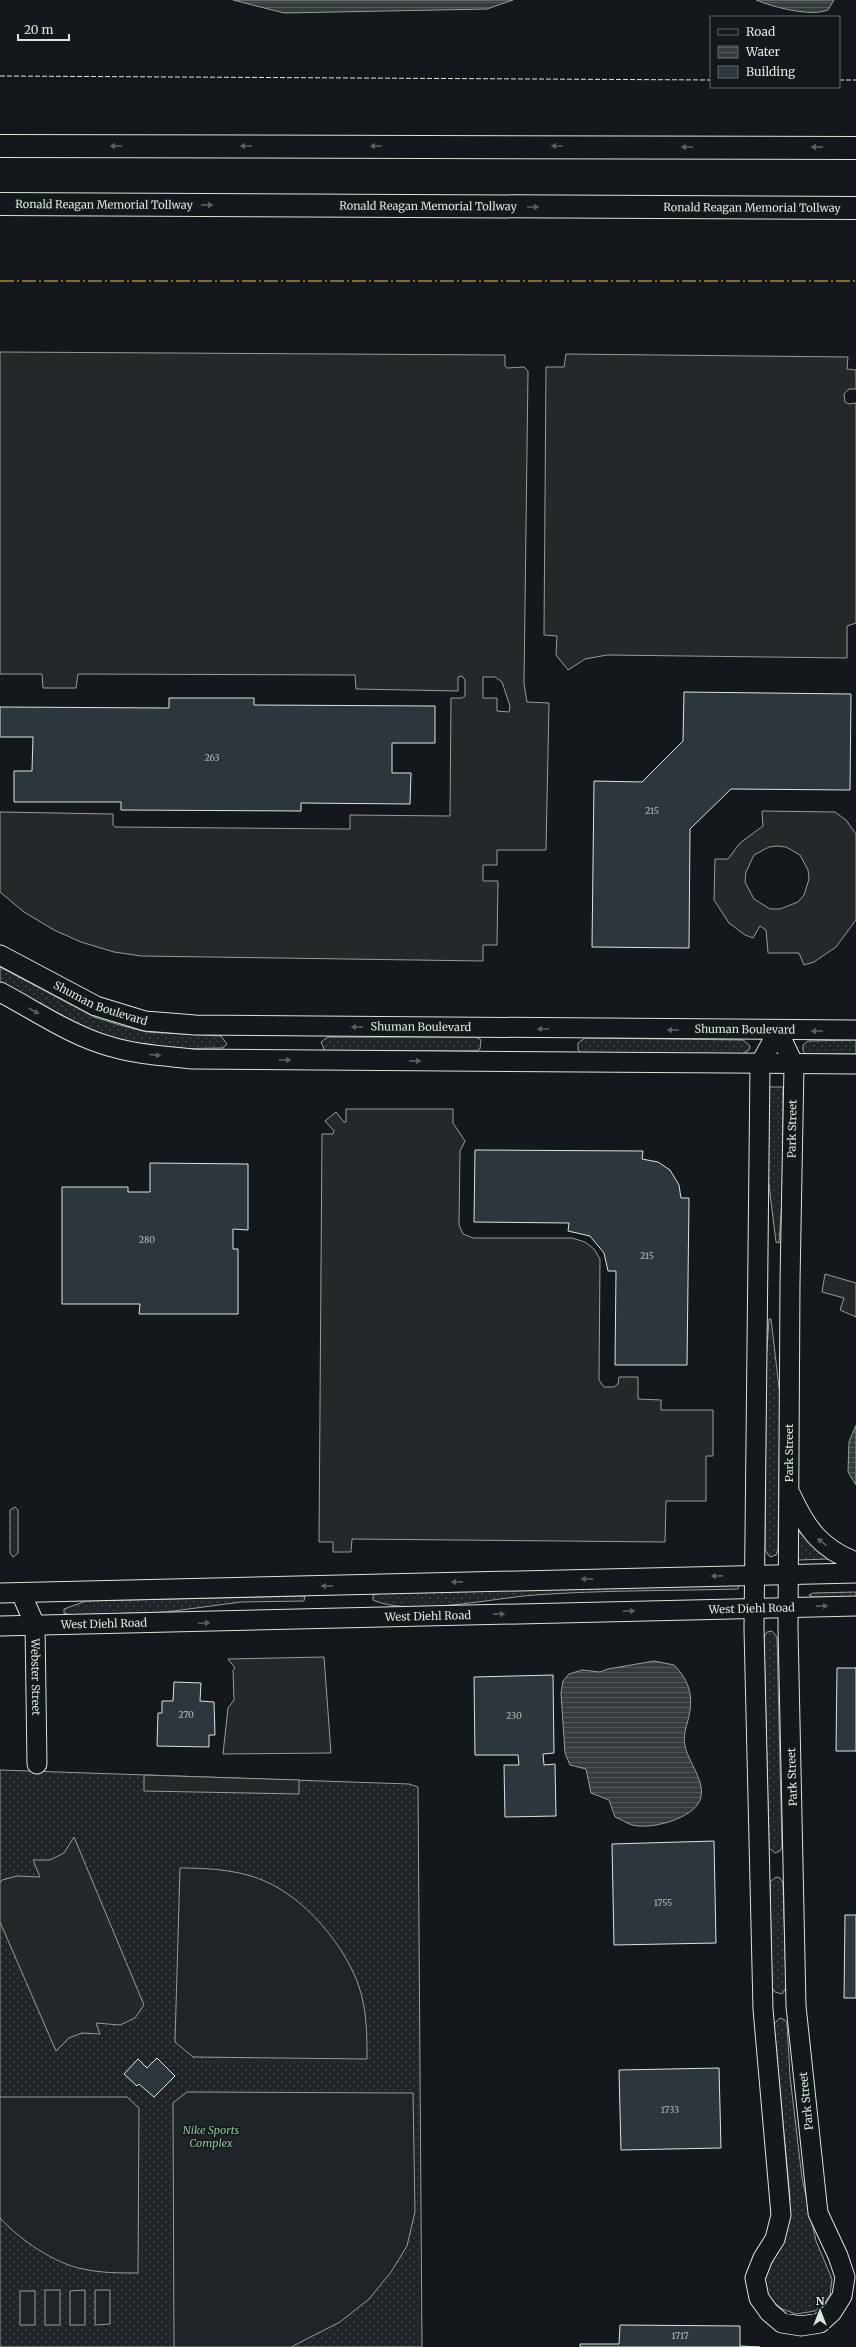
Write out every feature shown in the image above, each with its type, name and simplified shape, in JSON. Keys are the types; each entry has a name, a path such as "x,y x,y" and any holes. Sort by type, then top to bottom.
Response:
{"highway":[{"path":"0,146 856,148"},
{"name":"Ronald Reagan Memorial Tollway","path":"0,204 856,208"}],"street":[{"name":"Shuman Boulevard","path":"0,955 96,1006 145,1021 195,1025 778,1031 856,1030"},
{"path":"0,992 80,1035 110,1047 146,1054 193,1059 794,1065 856,1064"},
{"name":"Park Street","path":"778,1031 794,1065 788,1607 796,2006 818,2213 838,2256 845,2277 842,2296 832,2312 820,2323 801,2326 782,2323 769,2312 758,2298 755,2278 763,2258 775,2239 781,2215 763,2009 755,1608 760,1064 778,1031"},
{"path":"789,1490 803,1522 811,1532 834,1551 856,1562"},
{"path":"0,1593 856,1573"},
{"name":"Webster Street","path":"21,1593 35,1625 37,1764"},
{"name":"West Diehl Road","path":"0,1626 165,1624 856,1606"}],"green space":[{"path":"0,967 94,1017 147,1032 221,1036 227,1044 223,1048 159,1048 130,1043 111,1037 54,1011 0,982"},
{"path":"328,1037 476,1037 481,1040 480,1049 476,1051 325,1051 321,1042"},
{"path":"585,1038 743,1040 750,1046 749,1050 742,1054 582,1053 578,1050 578,1043"},
{"path":"856,1040 856,1054 806,1054 803,1051 803,1045 808,1041"},
{"path":"769,1087 783,1087 783,1186 779,1243 776,1242 767,1169"},
{"path":"769,1319 771,1319 780,1396 778,1549 776,1555 770,1557 765,1550 766,1364"},
{"path":"15,1507 18,1510 18,1553 13,1557 10,1553 10,1510"},
{"path":"798,1531 829,1559 798,1560"},
{"path":"739,1585 738,1589 560,1593 429,1607 389,1605 373,1600 373,1595 382,1593"},
{"path":"856,1592 856,1597 813,1597 809,1595 813,1593"},
{"path":"305,1596 304,1601 241,1602 166,1612 71,1615 64,1613 64,1609 86,1601"},
{"path":"772,1631 777,1637 782,1847 780,1851 775,1853 769,1848 764,1637 767,1632"},
{"name":"Nike Sports Complex","path":"0,1770 409,1784 418,1787 422,2347 0,2347"},
{"path":"180,1868 226,1871 248,1875 269,1883 284,1892 300,1903 315,1917 341,1950 351,1967 358,1985 365,2016 367,2059 193,2057 175,2042"},
{"path":"776,1877 780,1878 783,1883 786,1988 782,1994 775,1992 772,1988 770,1882"},
{"path":"780,2018 785,2020 787,2023 790,2076 802,2178 816,2241 832,2279 830,2295 823,2305 815,2311 796,2314 782,2309 769,2298 764,2276 788,2220 790,2198 774,2024"},
{"path":"187,2092 413,2093 415,2212 407,2246 391,2272 369,2299 340,2322 291,2347 174,2347 173,2103"},
{"path":"0,2097 127,2097 139,2108 138,2273 117,2273 83,2269 61,2262 38,2250 17,2234 0,2218"},
{"path":"45,2290 60,2290 60,2325 45,2325"},
{"path":"85,2290 85,2325 70,2325 70,2291"},
{"path":"95,2290 110,2290 110,2324 95,2325"},
{"path":"20,2291 35,2291 35,2325 20,2325"}],"shaded area":[{"path":"0,352 505,355 505,366 507,368 524,367 528,371 524,684 527,702 549,703 546,850 497,850 497,865 483,865 483,881 498,881 497,945 483,945 483,961 141,956 114,952 81,942 54,930 24,912 0,892 0,812 113,814 113,825 115,827 350,829 350,815 450,816 451,698 462,698 465,696 465,680 462,676 458,677 458,691 356,689 355,675 78,674 76,688 43,688 42,674 0,674","holes":["483,677 495,677 502,682 510,706 509,712 497,711 497,698 483,698"]},
{"path":"566,354 848,357 847,369 856,370 856,389 849,389 844,394 845,402 849,404 856,403 856,623 847,626 847,658 607,655 585,659 568,670 556,655 557,636 544,635 546,367 564,367"},
{"path":"762,811 835,812 846,820 856,834 856,920 836,947 814,962 804,965 799,953 768,953 766,930 760,926 753,938 745,935 729,923 714,900 715,859 728,859 740,843 763,826","holes":["769,847 786,847 800,855 808,870 809,879 804,895 798,902 780,909 770,909 754,899 745,882 746,872 754,855"]},
{"path":"346,1109 453,1109 453,1123 465,1141 460,1151 459,1225 463,1234 473,1238 572,1238 585,1242 594,1249 600,1259 599,1380 604,1387 614,1387 618,1384 619,1377 638,1377 638,1399 661,1400 661,1410 713,1410 713,1456 706,1456 706,1501 666,1501 665,1542 352,1539 351,1552 333,1552 333,1542 319,1542 322,1134 333,1134 334,1131 325,1121 336,1112 344,1122 346,1122"},
{"path":"825,1274 856,1283 856,1317 840,1310 844,1298 822,1292"},
{"path":"324,1657 331,1753 223,1754 228,1708 234,1700 233,1670 235,1668 228,1659"},
{"path":"144,1775 299,1780 299,1794 144,1791"},
{"path":"74,1837 144,2005 135,2018 120,2025 96,2023 100,2034 82,2033 69,2038 56,2051 0,1922 0,1883 2,1880 17,1876 40,1877 33,1860 50,1860 64,1853"}],"water":[{"path":"233,0 513,0 487,9 284,13"},
{"path":"756,0 834,0 828,10 820,12 802,12 772,6"},
{"path":"856,1425 856,1485 848,1472 849,1442"},
{"path":"654,1661 674,1665 684,1677 687,1684 691,1704 684,1742 699,1779 701,1793 700,1800 696,1807 680,1818 660,1824 640,1826 632,1825 615,1817 609,1800 591,1793 586,1769 570,1765 565,1753 561,1693 563,1681 569,1674 582,1670 600,1672 608,1669"}],"building":[{"path":"684,692 851,694 850,790 731,789 690,829 689,948 592,947 594,781 642,782 683,741"},
{"path":"169,698 254,698 254,705 435,706 435,743 392,743 392,773 411,773 410,804 301,803 301,811 121,810 121,802 14,802 14,771 32,771 33,737 0,737 0,707 169,708"},
{"path":"475,1150 643,1151 642,1159 658,1162 670,1170 679,1185 681,1198 689,1198 687,1365 615,1365 616,1271 608,1271 604,1253 590,1236 568,1231 569,1223 474,1222"},
{"path":"150,1163 248,1164 248,1230 233,1229 233,1249 238,1249 238,1314 139,1314 140,1304 62,1304 62,1187 128,1187 128,1192 150,1192"},
{"path":"837,1668 856,1668 856,1751 836,1751"},
{"path":"553,1675 554,1753 543,1754 544,1765 555,1764 556,1816 505,1817 504,1765 519,1765 518,1755 475,1755 474,1677"},
{"path":"174,1682 201,1683 200,1701 214,1702 215,1735 209,1735 209,1747 157,1746 158,1713 162,1713 162,1701 173,1701"},
{"path":"714,1841 716,1943 614,1945 612,1844"},
{"path":"845,1915 856,1915 856,1998 844,1998"},
{"path":"157,2058 175,2076 154,2097 139,2084 137,2086 124,2074 138,2059 147,2068"},
{"path":"719,2068 721,2148 621,2150 619,2070"},
{"path":"620,2325 740,2326 740,2346 760,2347 580,2347 580,2344 619,2344"}],"fence":[{"path":"0,76 710,80"},
{"path":"840,80 856,80"}],"power":[{"path":"0,281 856,281"}]}
